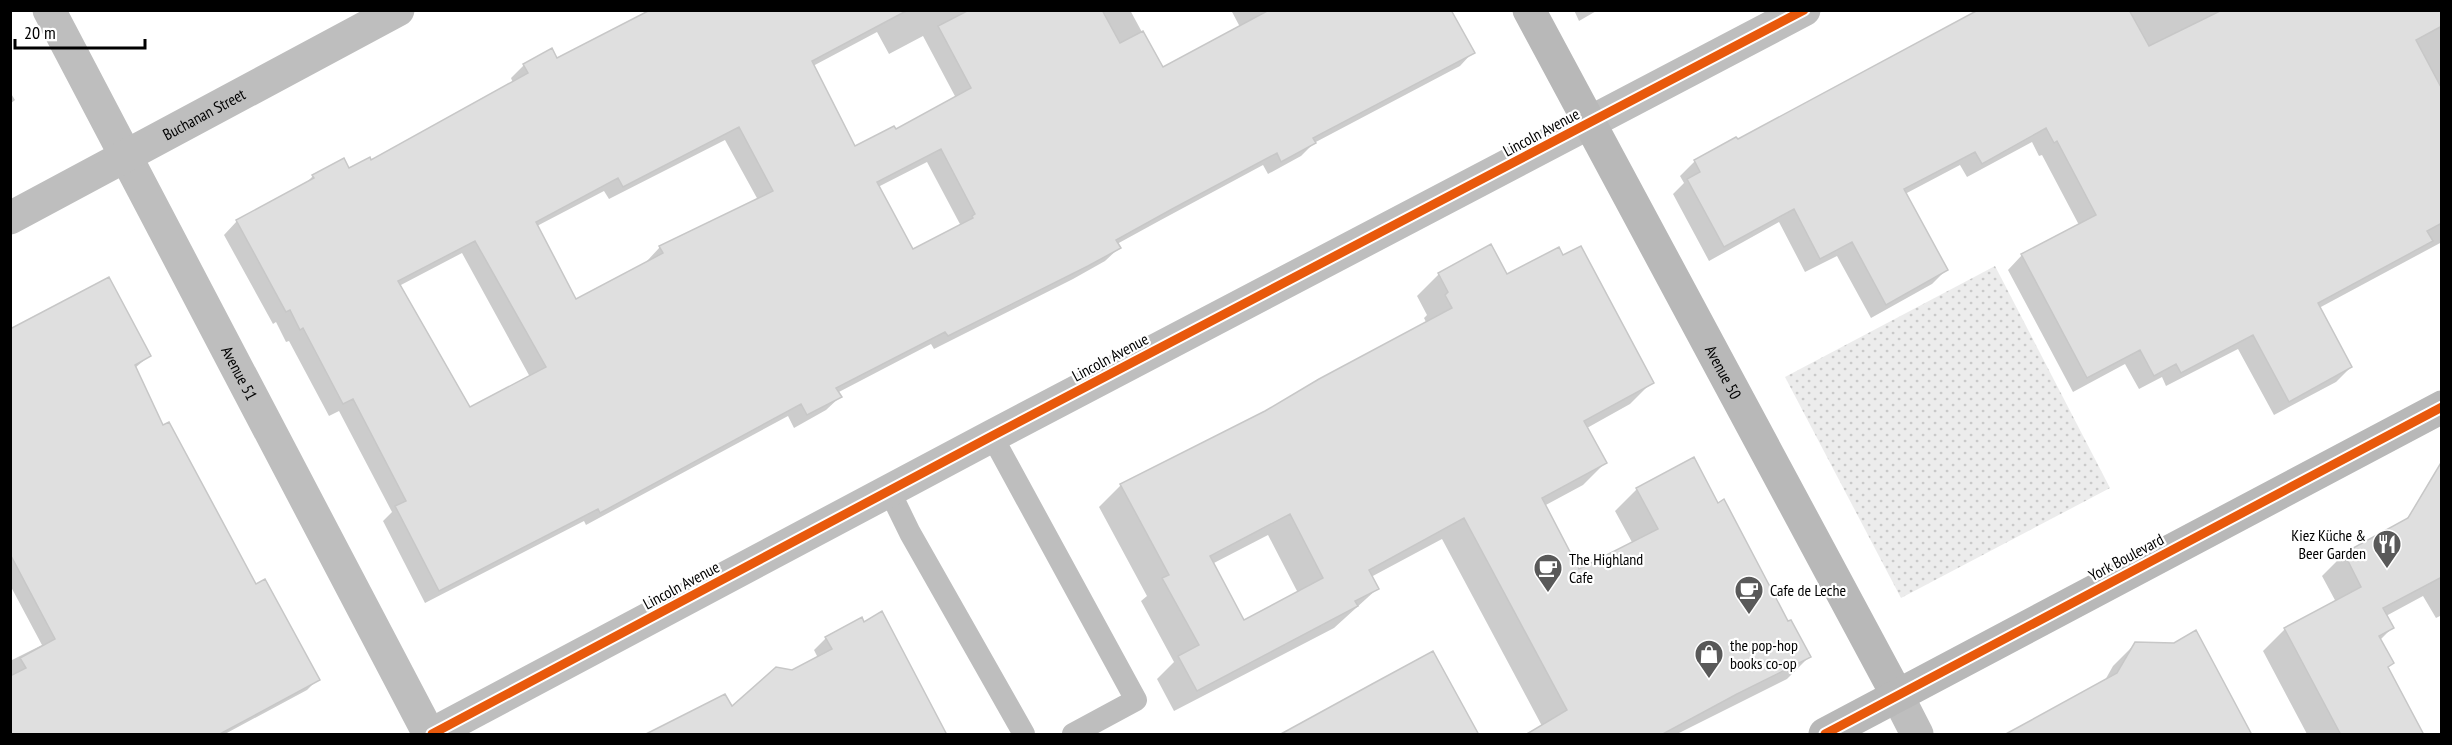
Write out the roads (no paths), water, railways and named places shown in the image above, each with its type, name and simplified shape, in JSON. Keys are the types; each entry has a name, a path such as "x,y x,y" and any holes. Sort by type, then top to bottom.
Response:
{"street":[{"name":"Avenue 51","path":"49,10 431,735"},
{"name":"Buchanan Street","path":"10,218 398,10"},
{"name":"Avenue 50","path":"1529,10 1917,735"},
{"name":"Lincoln Avenue","path":"431,735 889,490 1804,10"},
{"name":"York Boulevard","path":"1825,735 2442,407"}],"lane":[{"path":"992,436 1136,700 1073,735"},
{"path":"889,490 910,533 1024,735"}],"place":[{"name":"Kiez Küche & Beer Garden","path":"2387,570"},
{"name":"The Highland Cafe","path":"1548,594"},
{"name":"Cafe de Leche","path":"1749,616"},
{"name":"the pop-hop books co-op","path":"1709,680"}]}
